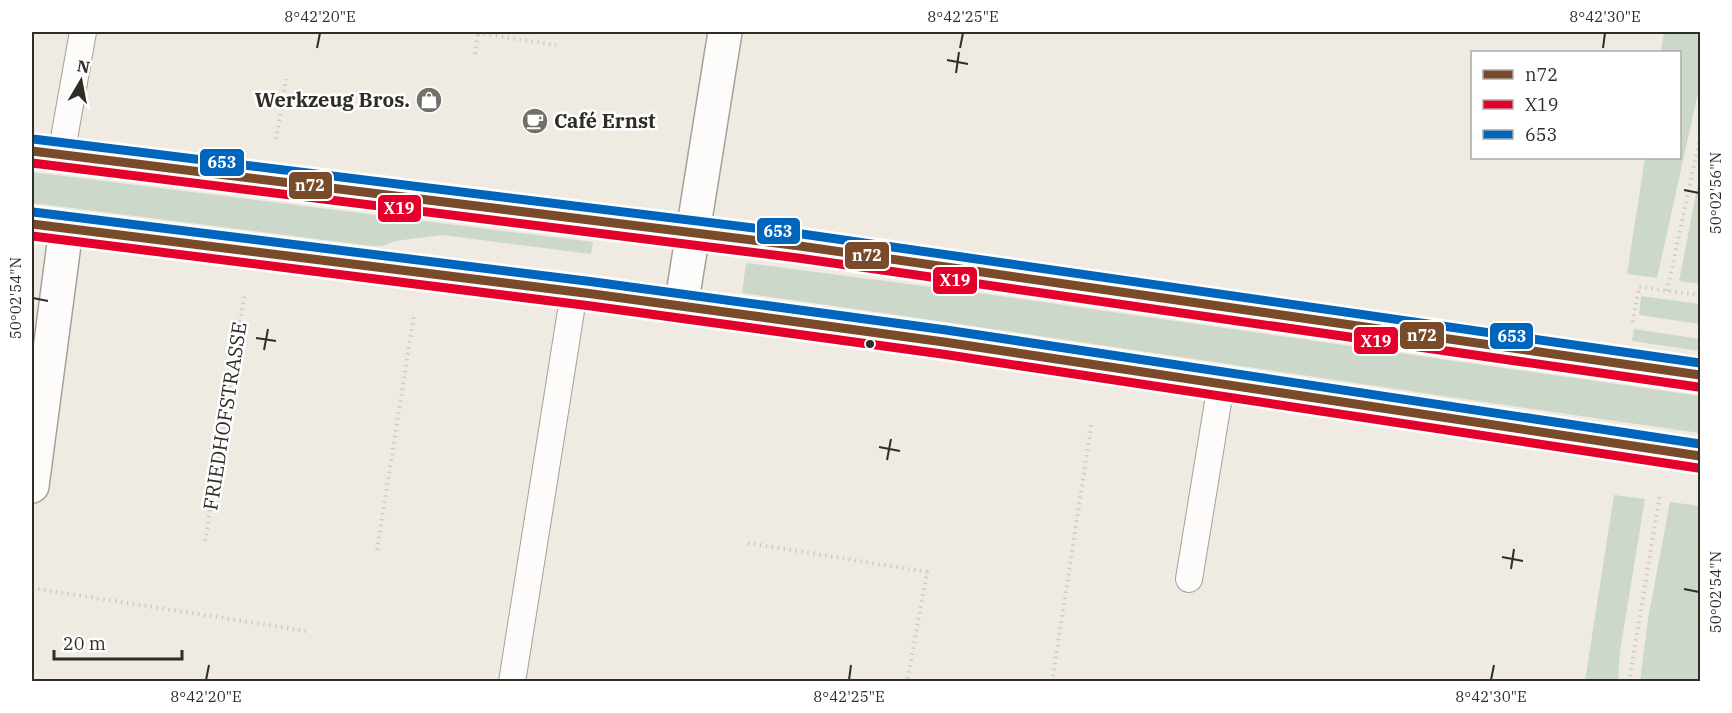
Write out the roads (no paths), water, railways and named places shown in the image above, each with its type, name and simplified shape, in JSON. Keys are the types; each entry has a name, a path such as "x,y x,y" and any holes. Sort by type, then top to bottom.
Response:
{"main road":[{"path":"681,307 725,32"},
{"path":"46,153 800,246 1701,375"},
{"path":"32,225 574,292 988,348 1701,456"},
{"path":"32,486 66,229"}],"lane":[{"path":"46,153 83,32"},
{"path":"512,681 574,292"},
{"path":"1189,579 1221,384"}],"place":[{"name":"Werkzeug Bros.","path":"429,100"},
{"name":"Café Ernst","path":"535,121"}]}
